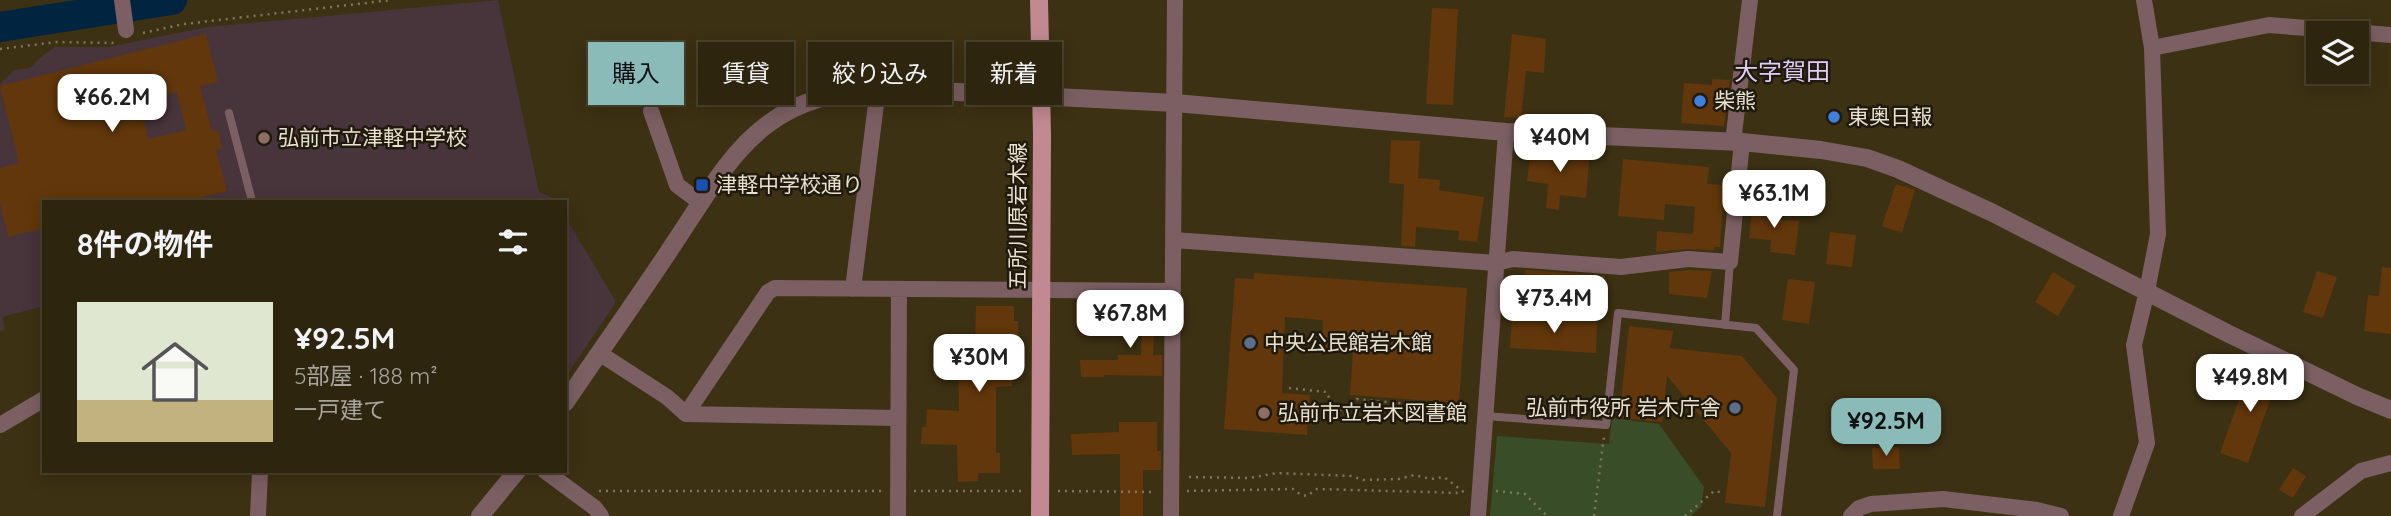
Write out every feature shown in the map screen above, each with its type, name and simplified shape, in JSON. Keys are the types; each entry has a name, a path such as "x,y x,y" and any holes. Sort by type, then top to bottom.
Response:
{"main road":[{"name":"五所川原岩木線","path":"1039,0 1040,42"},
{"name":"五所川原岩木線","path":"1040,516 1041,105"}],"street":[{"path":"122,0 128,34"},
{"path":"1171,516 1175,0"},
{"path":"1174,240 1496,263 1513,259 1620,267 1688,260 1730,262 1751,0"},
{"path":"2121,516 2147,443 2134,345 2158,234 2152,48 2144,0"},
{"path":"2152,48 2269,25 2391,35"},
{"path":"1062,97 1175,103 1506,132 1738,142 1867,158 1898,169 2357,396 2391,410"},
{"path":"567,400 729,164 767,124 790,110 808,103"},
{"path":"853,289 876,105"},
{"path":"651,111 677,185 701,203"},
{"path":"1478,516 1506,132"},
{"path":"686,414 768,292 775,288 1173,291"},
{"path":"898,516 900,289"},
{"path":"599,353 667,397 686,414 898,418"},
{"path":"0,425 42,400"},
{"path":"2302,516 2361,471 2391,463"},
{"path":"258,516 260,473"},
{"path":"480,516 515,473"},
{"path":"548,473 595,508 601,516"},
{"path":"1851,516 1859,508 1871,504 1942,499 2037,510 2061,516"}],"lane":[{"path":"229,113 252,200"},
{"path":"1725,325 1730,262"},
{"path":"1485,414 1606,425 1618,313 1756,328 1794,370 1777,516"}],"path":[{"path":"0,49 55,42 112,43 128,34 184,24 393,0"},
{"path":"1289,388 1327,392 1333,409 1356,411 1357,399 1485,414"},
{"path":"1594,516 1606,425"},
{"path":"593,491 1040,492 1249,478 1277,473 1351,476 1364,480 1399,480 1414,474 1431,479 1444,477 1466,494 1317,489 1307,496 1301,495 1293,488 1172,484"},
{"path":"1489,490 1525,494 1547,516"},
{"path":"1685,516 1714,491 1724,493"}],"shaded area":[{"name":"弘前市立津軽中学校","path":"498,0 539,192 555,200 42,200 42,307 2,317 5,330 0,331 0,84 14,70 30,68 55,47 109,47 207,27"},
{"path":"567,219 616,302 567,375"}],"green space":[{"path":"1612,418 1659,424 1704,487 1701,507 1691,516 1490,516 1497,436 1609,444"}],"building":[{"path":"1432,8 1458,9 1453,105 1426,104"},
{"path":"206,34 218,82 200,86 212,131 218,130 222,148 216,150 227,191 190,200 42,200 42,228 8,237 0,203 0,168 19,163 0,86","holes":["177,92 186,130 148,139 139,101"]},
{"path":"1512,34 1546,39 1544,73 1526,71 1521,118 1504,117"},
{"path":"1712,79 1730,80 1724,126 1681,123 1684,83 1712,85"},
{"path":"1391,140 1420,141 1418,178 1440,180 1439,190 1484,197 1477,242 1458,240 1459,231 1416,227 1415,247 1401,246 1404,184 1389,183"},
{"path":"1531,148 1590,153 1586,198 1560,195 1559,210 1546,208 1548,184 1527,181"},
{"path":"1623,159 1709,167 1707,184 1724,185 1720,247 1714,247 1714,250 1656,252 1657,231 1693,234 1695,207 1665,204 1664,220 1618,216"},
{"path":"1896,184 1915,190 1902,233 1882,226"},
{"path":"1753,203 1773,205 1772,219 1799,221 1795,255 1770,252 1771,240 1749,238"},
{"path":"1830,232 1856,235 1852,267 1826,264"},
{"path":"2382,267 2391,268 2391,334 2364,331 2368,295 2379,296"},
{"path":"1525,270 1605,276 1604,296 1524,291"},
{"path":"1712,271 1707,298 1669,294 1669,272"},
{"path":"2317,271 2337,277 2323,318 2303,312"},
{"path":"2053,272 2076,286 2058,316 2035,302"},
{"path":"1254,273 1467,288 1459,403 1350,395 1353,351 1321,349 1323,320 1285,317 1282,393 1310,395 1307,435 1224,429 1235,278 1254,279"},
{"path":"1788,279 1815,282 1809,324 1782,320"},
{"path":"976,306 1014,306 1014,321 1018,321 1019,369 1012,369 1012,386 996,387 996,453 1000,453 1000,473 978,473 978,481 958,482 957,445 921,444 922,427 926,427 927,409 959,411 958,349 975,349"},
{"path":"1121,307 1155,308 1153,355 1162,355 1162,376 1081,377 1080,360 1118,360 1118,355 1141,355 1142,327 1120,326"},
{"path":"1512,317 1597,322 1596,353 1510,348"},
{"name":"弘前市役所 岩木庁舎","path":"1629,326 1673,331 1670,348 1742,356 1777,398 1765,507 1725,503 1731,453 1667,376 1662,422 1619,418"},
{"path":"2251,366 2281,376 2248,463 2220,453"},
{"path":"1119,422 1157,422 1157,451 1161,451 1161,470 1143,470 1143,516 1120,516 1120,454 1072,455 1071,434 1119,432"},
{"path":"1899,447 1900,469 1873,469 1872,448"},
{"path":"2293,468 2306,476 2293,498 2279,490"}],"waterway":[{"path":"0,27 172,0"}],"place":[{"name":"柴熊","path":"1700,101"},
{"name":"東奥日報","path":"1834,117"},
{"name":"弘前市立津軽中学校","path":"264,138"},
{"name":"津軽中学校通り","path":"702,185"},
{"name":"中央公民館岩木館","path":"1250,343"},
{"name":"弘前市役所 岩木庁舎","path":"1735,408"},
{"name":"弘前市立岩木図書館","path":"1264,413"}],"district":[{"name":"大字賀田","path":"1782,72"}]}
